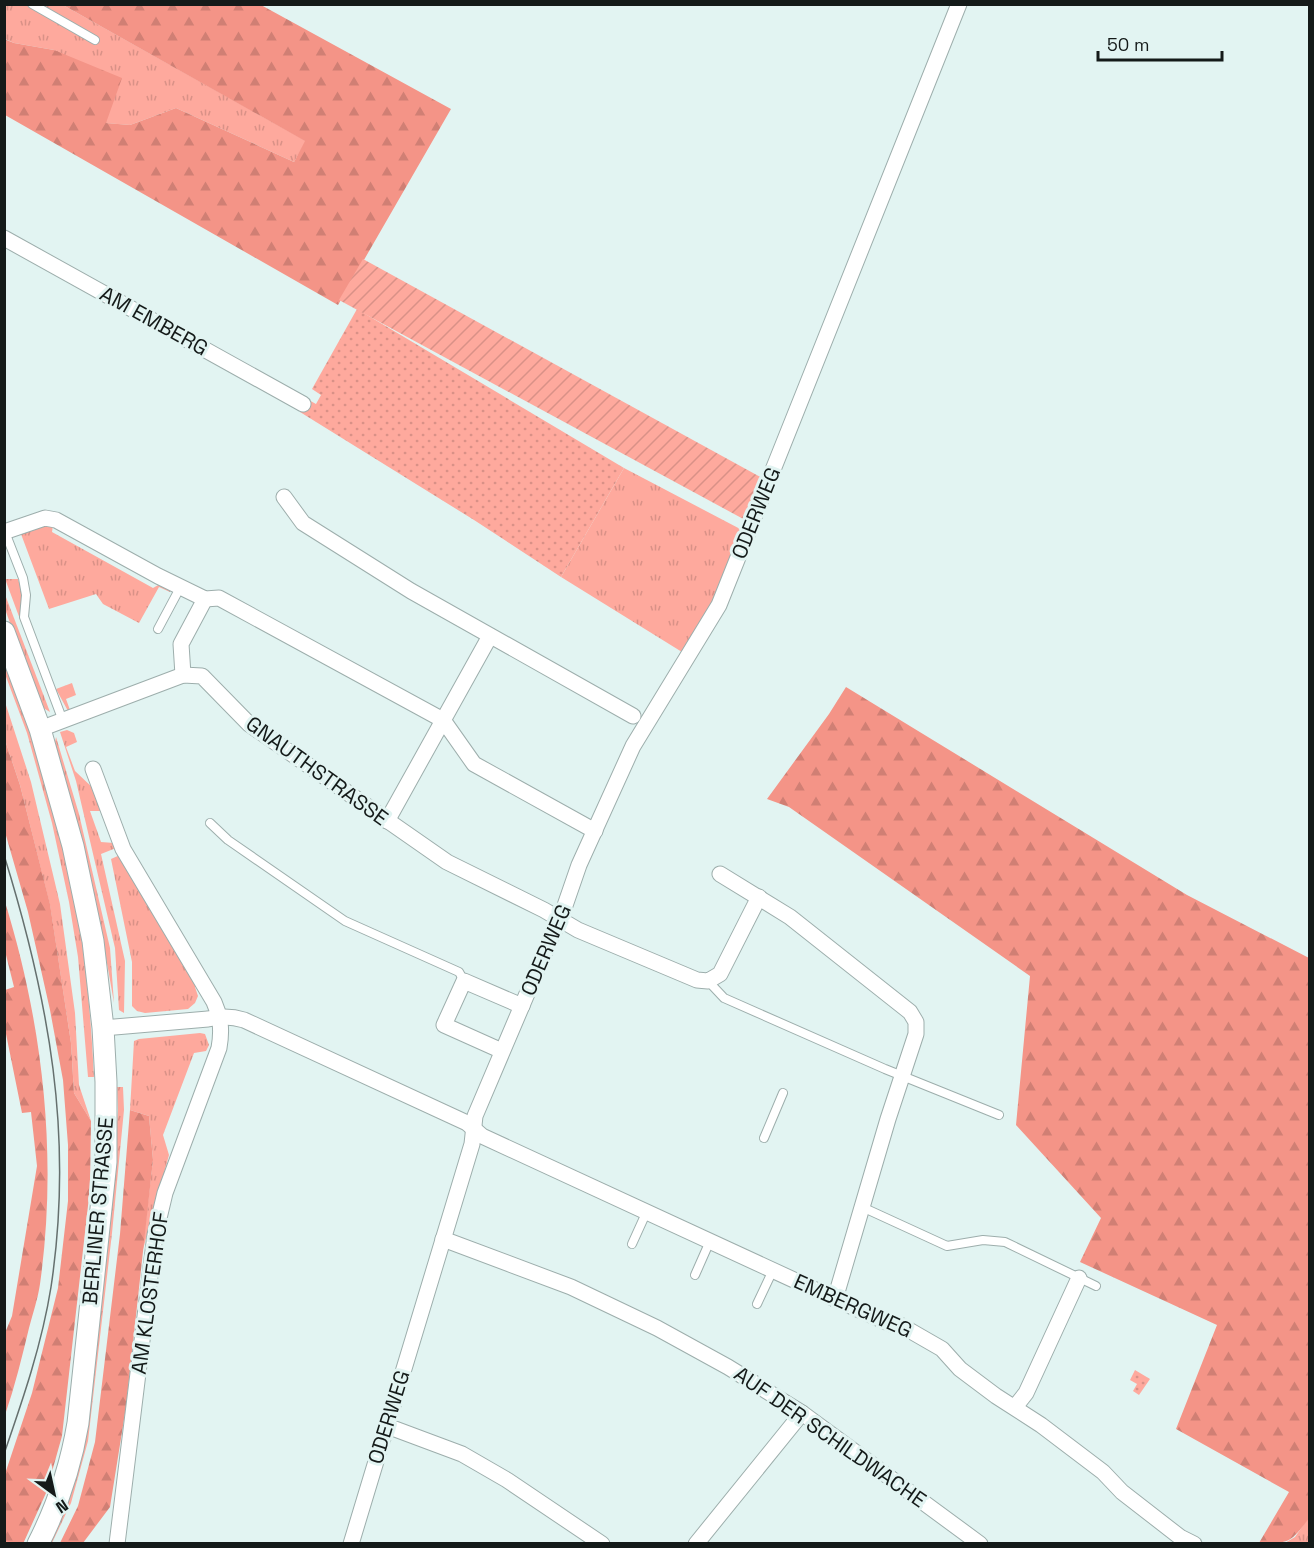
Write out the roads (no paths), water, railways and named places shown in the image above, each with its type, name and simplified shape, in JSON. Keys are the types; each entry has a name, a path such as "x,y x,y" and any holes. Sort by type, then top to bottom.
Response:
{"main road":[{"name":"BERLINER STRASSE","path":"4,632 40,729 80,876 96,963 106,1082 106,1162 78,1423 64,1483 38,1544"}],"street":[{"name":"ODERWEG","path":"351,1544 472,1144 475,1116 560,920 579,865 633,746 719,605 959,4"},
{"name":"AM EMBERG","path":"4,238 303,404"},
{"path":"284,497 303,523 447,613 633,716"},
{"path":"5,531 45,518 56,520 158,576 206,598 219,598 443,720 474,764 595,831"},
{"path":"40,729 183,675 181,644 206,598"},
{"path":"387,821 490,636"},
{"name":"GNAUTHSTRASSE","path":"183,675 202,676 249,724 447,862 578,930 697,981 708,981"},
{"path":"93,769 123,849 206,988 220,1016 103,1028"},
{"path":"720,874 790,917 910,1012 916,1022 916,1035 888,1119 835,1299"},
{"path":"708,981 720,974 759,897"},
{"name":"ODERWEG","path":"464,981 522,1006"},
{"path":"464,981 444,1025 502,1051"},
{"name":"EMBERGWEG","path":"220,1016 244,1020 467,1123 482,1136 922,1337 942,1349 969,1376 1104,1472 1122,1492 1180,1537 1194,1544"},
{"name":"AM KLOSTERHOF","path":"117,1544 155,1235 165,1193 219,1048 222,1033 220,1016"},
{"name":"AUF DER SCHILDWACHE","path":"444,1239 571,1287 657,1328 728,1367 802,1413 980,1544"},
{"path":"1015,1407 1026,1393 1079,1278"},
{"path":"696,1544 802,1413"},
{"path":"387,1425 462,1454 507,1480 602,1544"}],"lane":[{"path":"32,4 95,40"},
{"path":"5,531 23,578 26,595 24,616 63,721"},
{"path":"158,629 181,586"},
{"path":"210,824 228,840 345,921 459,972 464,981"},
{"path":"708,981 724,998 999,1115"},
{"path":"764,1138 783,1093"},
{"path":"862,1207 947,1246 983,1240 1005,1242 1096,1286"},
{"path":"632,1244 647,1211"},
{"path":"695,1275 710,1241"},
{"path":"758,1304 773,1270"}],"tram line":[{"path":"4,855 34,962 45,1016 58,1122 60,1176 51,1287 43,1329 4,1454"}]}
